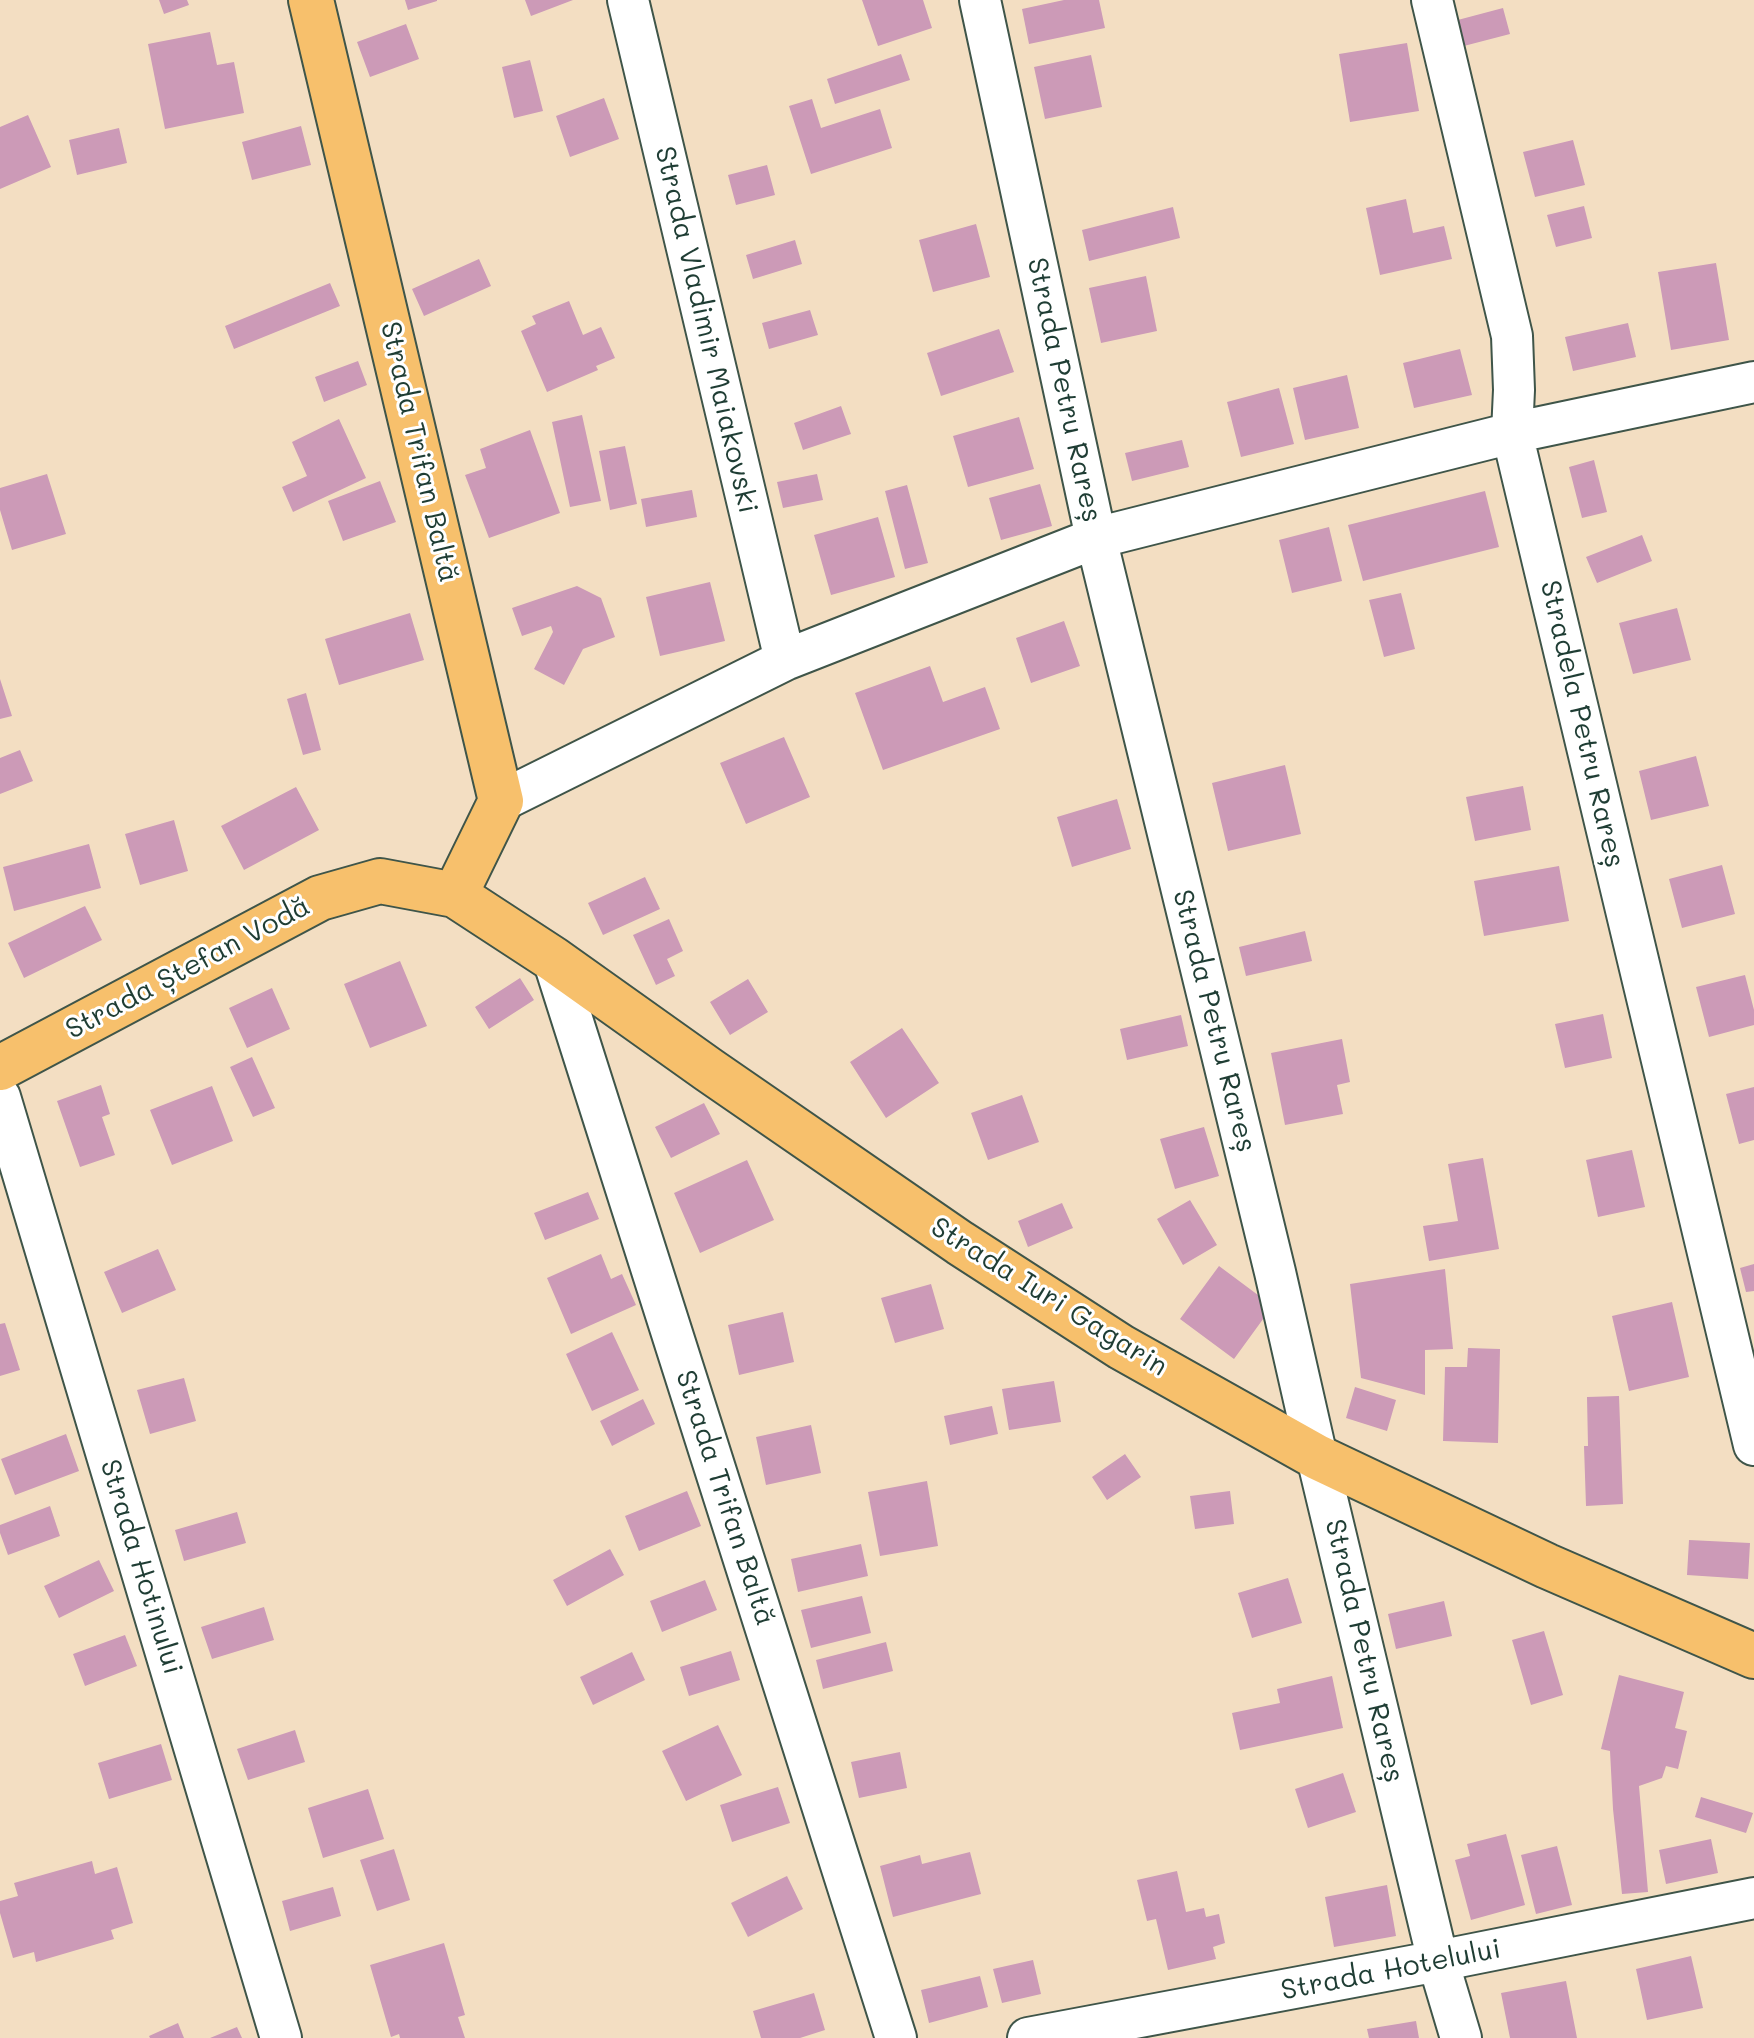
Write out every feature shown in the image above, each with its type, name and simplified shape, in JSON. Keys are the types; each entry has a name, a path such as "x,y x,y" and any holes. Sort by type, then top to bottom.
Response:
{"main road":[{"name":"Strada Trifan Baltă","path":"311,0 501,801"},
{"path":"455,895 501,801"},
{"name":"Strada Iuri Gagarin","path":"380,881 455,895 553,959 960,1243 1121,1347 1317,1457 1547,1566 1754,1656"},
{"name":"Strada Ștefan Vodă","path":"0,1068 320,898 380,881"}],"street":[{"name":"Strada Vladimir Maiakovski","path":"628,0 785,660"},
{"name":"Strada Petru Rareș","path":"980,0 1096,538 1275,1272 1438,1961 1461,2038"},
{"name":"Stradela Petru Rareș","path":"1432,0 1512,336 1512,433 1754,1445"},
{"path":"501,801 785,660 1096,538 1512,433 1754,382"},
{"name":"Strada Trifan Baltă","path":"553,959 896,2038"},
{"name":"Strada Hotinului","path":"0,1097 281,2038"},
{"name":"Strada Hotelului","path":"1028,2038 1754,1898"}],"building":[{"path":"159,0 187,0 189,5 164,14"},
{"path":"405,0 437,0 437,1 408,10"},
{"path":"525,0 573,0 531,16"},
{"path":"862,0 923,0 932,28 878,46"},
{"path":"1064,0 1099,0 1105,28 1029,44 1022,9"},
{"path":"1503,8 1510,34 1460,47 1454,21"},
{"path":"406,24 419,59 370,77 357,42"},
{"path":"210,32 217,65 234,62 244,113 165,129 148,44"},
{"path":"1407,43 1419,111 1350,122 1339,54"},
{"path":"901,54 910,80 835,104 827,79"},
{"path":"1091,55 1102,107 1045,119 1034,67"},
{"path":"530,60 543,111 514,118 502,67"},
{"path":"604,98 619,139 570,157 556,116"},
{"path":"812,99 821,128 880,109 892,148 811,174 789,106"},
{"path":"28,115 51,167 0,189 0,127"},
{"path":"301,126 311,165 252,180 242,142"},
{"path":"119,128 127,163 77,175 69,140"},
{"path":"1573,140 1585,185 1535,197 1523,152"},
{"path":"767,165 775,195 736,205 728,175"},
{"path":"1406,199 1413,233 1444,226 1452,259 1380,275 1366,208"},
{"path":"1584,206 1592,238 1556,247 1547,215"},
{"path":"1173,207 1180,238 1089,261 1082,230"},
{"path":"976,224 990,277 933,292 919,240"},
{"path":"795,240 802,264 753,279 746,255"},
{"path":"479,259 491,286 424,316 412,289"},
{"path":"1716,263 1729,340 1671,350 1658,272"},
{"path":"1146,276 1157,331 1101,343 1089,288"},
{"path":"330,283 340,306 234,349 225,326"},
{"path":"569,301 583,335 601,327 615,358 596,366 598,370 547,392 521,331 536,324 532,316"},
{"path":"810,310 818,335 769,349 762,323"},
{"path":"1628,323 1636,357 1573,371 1565,337"},
{"path":"999,329 1014,372 941,396 927,353"},
{"path":"1460,349 1472,395 1414,408 1403,363"},
{"path":"358,361 367,385 324,402 315,377"},
{"path":"1347,375 1359,428 1305,440 1293,388"},
{"path":"1279,388 1294,444 1241,457 1227,402"},
{"path":"841,406 851,434 803,450 794,423"},
{"path":"582,415 601,501 570,507 552,422"},
{"path":"1019,417 1034,469 968,487 953,436"},
{"path":"339,419 366,478 293,512 282,487 307,476 292,442"},
{"path":"530,430 560,513 489,538 465,475 486,468 480,449"},
{"path":"1182,440 1189,467 1132,481 1125,453"},
{"path":"625,446 637,504 610,510 599,451"},
{"path":"1594,460 1607,512 1582,518 1569,467"},
{"path":"47,474 66,534 12,550 0,510 0,488"},
{"path":"817,474 823,500 783,508 777,482"},
{"path":"380,481 396,522 343,541 328,501"},
{"path":"1040,484 1052,526 1001,540 989,498"},
{"path":"907,485 928,563 905,569 885,491"},
{"path":"692,490 697,517 646,527 641,499"},
{"path":"1485,491 1499,547 1363,581 1348,525"},
{"path":"878,517 895,577 831,595 814,535"},
{"path":"1329,527 1342,581 1292,593 1279,540"},
{"path":"1642,535 1652,561 1597,583 1586,557"},
{"path":"710,582 725,641 660,656 646,597"},
{"path":"577,586 601,598 615,637 583,649 564,685 534,669 553,632 551,626 522,636 512,608"},
{"path":"1401,593 1415,649 1384,657 1369,600"},
{"path":"1677,608 1691,660 1633,674 1619,623"},
{"path":"410,613 424,660 339,685 325,639"},
{"path":"1064,621 1080,666 1031,683 1016,638"},
{"path":"930,666 943,702 985,687 1000,729 883,770 855,693"},
{"path":"0,679 12,716 0,719"},
{"path":"306,693 321,750 303,755 287,699"},
{"path":"784,737 810,797 746,824 720,763"},
{"path":"20,750 33,781 0,794 0,758"},
{"path":"1696,756 1709,806 1651,820 1639,771"},
{"path":"1285,765 1301,834 1228,851 1212,783"},
{"path":"1523,786 1531,830 1475,841 1466,797"},
{"path":"296,787 319,830 244,870 221,826"},
{"path":"1117,799 1131,849 1072,867 1057,817"},
{"path":"174,820 188,871 140,885 125,834"},
{"path":"89,844 101,888 14,911 3,867"},
{"path":"1722,865 1735,914 1682,928 1669,879"},
{"path":"1559,866 1569,921 1484,936 1474,881"},
{"path":"645,877 660,909 603,935 588,903"},
{"path":"85,906 102,940 24,978 8,943"},
{"path":"669,919 683,951 667,959 675,976 656,985 633,935"},
{"path":"1305,931 1312,961 1246,976 1239,947"},
{"path":"400,961 427,1026 370,1048 344,984"},
{"path":"1745,975 1754,1010 1754,1025 1709,1037 1696,987"},
{"path":"520,978 534,1000 489,1029 475,1007"},
{"path":"748,979 768,1012 730,1035 710,1002"},
{"path":"272,988 290,1029 247,1048 229,1008"},
{"path":"1603,1014 1612,1058 1565,1068 1555,1024"},
{"path":"1181,1015 1188,1046 1127,1060 1120,1029"},
{"path":"902,1028 939,1083 886,1118 850,1062"},
{"path":"1342,1039 1350,1082 1337,1085 1343,1114 1285,1125 1271,1053"},
{"path":"252,1057 275,1108 253,1117 230,1067"},
{"path":"101,1085 110,1114 102,1117 115,1155 80,1167 57,1101"},
{"path":"212,1086 233,1141 172,1165 150,1110"},
{"path":"1754,1087 1754,1140 1739,1144 1726,1094"},
{"path":"1022,1095 1039,1142 988,1160 971,1113"},
{"path":"704,1103 720,1134 671,1158 655,1127"},
{"path":"1204,1127 1219,1176 1175,1189 1160,1139"},
{"path":"1632,1150 1645,1207 1598,1217 1586,1160"},
{"path":"1483,1158 1499,1249 1429,1261 1423,1226 1458,1221 1448,1164"},
{"path":"747,1160 774,1220 700,1253 674,1193"},
{"path":"588,1192 599,1219 545,1240 534,1213"},
{"path":"1190,1200 1217,1245 1183,1265 1157,1219"},
{"path":"1062,1203 1073,1228 1028,1247 1018,1221"},
{"path":"158,1249 176,1290 122,1313 104,1272"},
{"path":"601,1254 611,1279 622,1274 636,1305 571,1334 547,1278"},
{"path":"1754,1264 1754,1291 1746,1292 1740,1268"},
{"path":"1219,1266 1262,1298 1266,1315 1234,1359 1180,1319"},
{"path":"1445,1269 1453,1349 1425,1350 1425,1395 1361,1378 1350,1284"},
{"path":"931,1284 944,1329 895,1343 881,1298"},
{"path":"1672,1302 1689,1377 1629,1391 1612,1316"},
{"path":"783,1312 794,1362 739,1375 728,1325"},
{"path":"5,1323 20,1370 0,1376 0,1324"},
{"path":"612,1332 639,1390 592,1411 566,1354"},
{"path":"1468,1348 1500,1349 1498,1443 1443,1441 1445,1367 1467,1367"},
{"path":"184,1378 196,1421 150,1434 137,1390"},
{"path":"1054,1381 1061,1422 1009,1430 1002,1389"},
{"path":"1355,1387 1396,1400 1387,1431 1346,1418"},
{"path":"1619,1396 1623,1504 1586,1506 1584,1446 1588,1446 1587,1397"},
{"path":"643,1399 655,1424 612,1446 600,1421"},
{"path":"992,1406 998,1434 950,1445 944,1416"},
{"path":"811,1425 821,1473 766,1485 756,1437"},
{"path":"66,1434 79,1471 15,1495 1,1459"},
{"path":"1125,1454 1141,1477 1107,1500 1092,1477"},
{"path":"927,1481 938,1546 880,1556 868,1492"},
{"path":"687,1491 701,1526 639,1551 625,1516"},
{"path":"1230,1491 1234,1524 1195,1529 1190,1496"},
{"path":"50,1506 60,1536 8,1555 0,1525"},
{"path":"237,1512 246,1543 184,1561 175,1530"},
{"path":"1689,1540 1750,1543 1748,1579 1687,1575"},
{"path":"861,1544 868,1576 798,1592 791,1559"},
{"path":"610,1549 624,1575 567,1606 553,1580"},
{"path":"99,1560 114,1591 59,1618 44,1586"},
{"path":"1288,1578 1302,1623 1252,1638 1238,1593"},
{"path":"705,1580 717,1610 662,1632 650,1601"},
{"path":"862,1596 871,1633 811,1648 801,1610"},
{"path":"1444,1601 1452,1636 1396,1649 1388,1614"},
{"path":"264,1607 274,1640 212,1659 201,1627"},
{"path":"1544,1631 1563,1695 1531,1705 1512,1640"},
{"path":"125,1635 137,1666 85,1686 73,1654"},
{"path":"886,1642 893,1671 823,1689 816,1660"},
{"path":"731,1651 740,1680 689,1696 680,1667"},
{"path":"632,1652 645,1680 593,1705 580,1677"},
{"path":"1619,1675 1684,1692 1675,1728 1687,1731 1678,1769 1666,1766 1662,1778 1639,1786 1648,1892 1622,1894 1610,1751 1601,1749"},
{"path":"1332,1676 1343,1728 1240,1750 1232,1713 1280,1703 1277,1689"},
{"path":"718,1725 742,1775 686,1801 662,1751"},
{"path":"295,1730 305,1762 248,1780 237,1749"},
{"path":"161,1744 172,1780 109,1799 98,1763"},
{"path":"900,1752 907,1788 859,1798 851,1762"},
{"path":"1343,1773 1356,1812 1308,1828 1295,1789"},
{"path":"778,1787 790,1823 732,1842 720,1805"},
{"path":"368,1789 384,1839 323,1858 308,1808"},
{"path":"1701,1797 1753,1813 1746,1833 1695,1817"},
{"path":"1506,1834 1525,1905 1471,1920 1455,1860 1470,1856 1467,1844"},
{"path":"1711,1839 1718,1873 1666,1884 1659,1850"},
{"path":"1557,1846 1572,1905 1536,1914 1521,1855"},
{"path":"394,1849 410,1900 377,1911 360,1860"},
{"path":"970,1852 981,1894 893,1917 880,1866 920,1855 922,1864"},
{"path":"92,1861 95,1874 117,1867 133,1923 111,1930 114,1939 36,1962 34,1952 13,1958 0,1913 0,1901 18,1896 14,1883"},
{"path":"1177,1871 1186,1912 1204,1908 1206,1917 1219,1914 1225,1943 1213,1947 1216,1959 1168,1970 1156,1919 1147,1921 1137,1880"},
{"path":"787,1876 803,1909 748,1937 731,1903"},
{"path":"1387,1885 1396,1936 1334,1947 1325,1897"},
{"path":"333,1887 341,1916 290,1931 282,1901"},
{"path":"444,1943 465,2015 458,2017 465,2038 400,2038 399,2034 391,2037 370,1965"},
{"path":"1691,1956 1703,2008 1647,2020 1636,1969"},
{"path":"1033,1960 1041,1994 1002,2003 993,1969"},
{"path":"980,1976 988,2007 929,2023 921,1990"},
{"path":"1566,1981 1577,2038 1510,2038 1501,1993"},
{"path":"814,1993 825,2030 800,2038 761,2038 753,2011"},
{"path":"1416,2021 1419,2038 1369,2038 1367,2029"},
{"path":"178,2023 184,2038 149,2036"},
{"path":"237,2027 242,2038 210,2038"}]}
